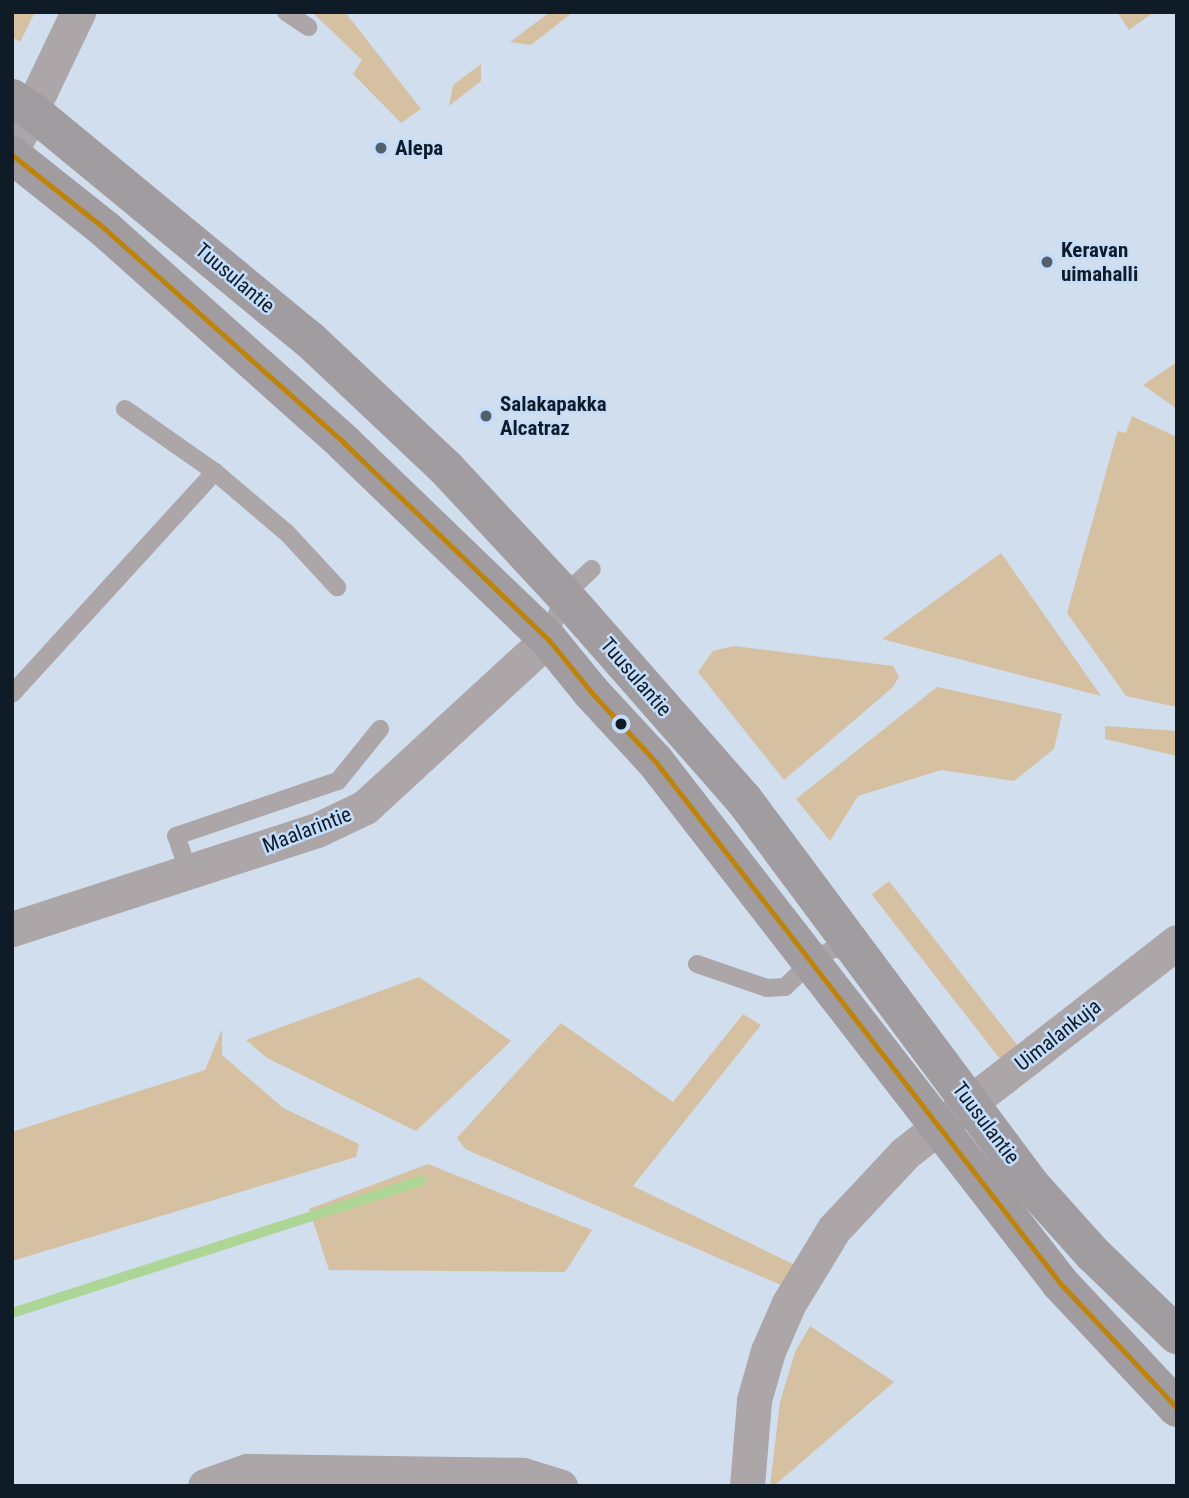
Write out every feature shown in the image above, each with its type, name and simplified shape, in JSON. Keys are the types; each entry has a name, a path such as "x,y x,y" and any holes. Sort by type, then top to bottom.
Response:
{"main road":[{"name":"Tuusulantie","path":"22,105 309,339 446,468 564,595 744,800 864,957 905,1018 971,1101 1031,1185 1093,1254 1177,1335"},
{"name":"Tuusulantie","path":"12,153 106,229 344,443 548,639 591,692 655,761 1060,1283 1177,1408"}],"street":[{"path":"12,153 22,105 78,12"},
{"name":"Maalarintie","path":"12,929 317,830 365,807 548,639"},
{"name":"Uimalankuja","path":"747,1486 754,1400 768,1351 789,1303 834,1229 905,1153 1177,942"},
{"path":"205,1486 247,1471 523,1475 561,1486"}],"lane":[{"path":"286,12 308,27"},
{"path":"125,409 215,472 287,533 337,587"},
{"path":"12,694 215,472"},
{"path":"548,639 564,595 592,569"},
{"path":"188,873 176,836 338,781 380,729"},
{"path":"697,964 767,988 785,987 811,962 834,948 864,957"}],"shaded area":[{"path":"12,12 35,12 20,42 12,37"},
{"path":"312,12 345,12 421,109 401,123 353,74 362,60"},
{"path":"550,12 573,12 531,45 510,42"},
{"path":"1117,12 1154,12 1129,30"},
{"path":"481,64 481,81 449,106 453,85"},
{"path":"1177,362 1177,409 1143,385"},
{"path":"1132,416 1177,437 1177,707 1126,696 1067,613 1115,440 1118,431 1126,433"},
{"path":"1001,553 1101,696 882,639"},
{"path":"734,646 893,666 899,677 892,688 784,780 698,672 713,651"},
{"path":"937,687 1062,714 1054,749 1014,781 941,770 858,796 830,841 796,799"},
{"path":"1105,726 1177,731 1177,756 1105,739"},
{"path":"889,881 1021,1050 1004,1064 872,895"},
{"path":"419,977 511,1041 416,1131 267,1058 246,1040"},
{"path":"743,1014 761,1025 633,1186 795,1265 781,1285 465,1149 457,1138 561,1023 673,1102"},
{"path":"222,1029 222,1055 283,1108 359,1144 356,1157 12,1261 12,1132 205,1070"},
{"path":"428,1164 592,1230 565,1272 329,1270 309,1209"},
{"path":"810,1326 894,1382 774,1486 770,1486 780,1402 795,1352"}],"waterway":[{"path":"12,1313 421,1181"}],"transit line":[{"path":"12,155 105,229 344,443 548,639 591,692 655,761 1060,1283 1177,1408"}],"place":[{"name":"Alepa","path":"381,148"},
{"name":"Keravan uimahalli","path":"1047,262"},
{"name":"Salakapakka Alcatraz","path":"486,416"}]}
